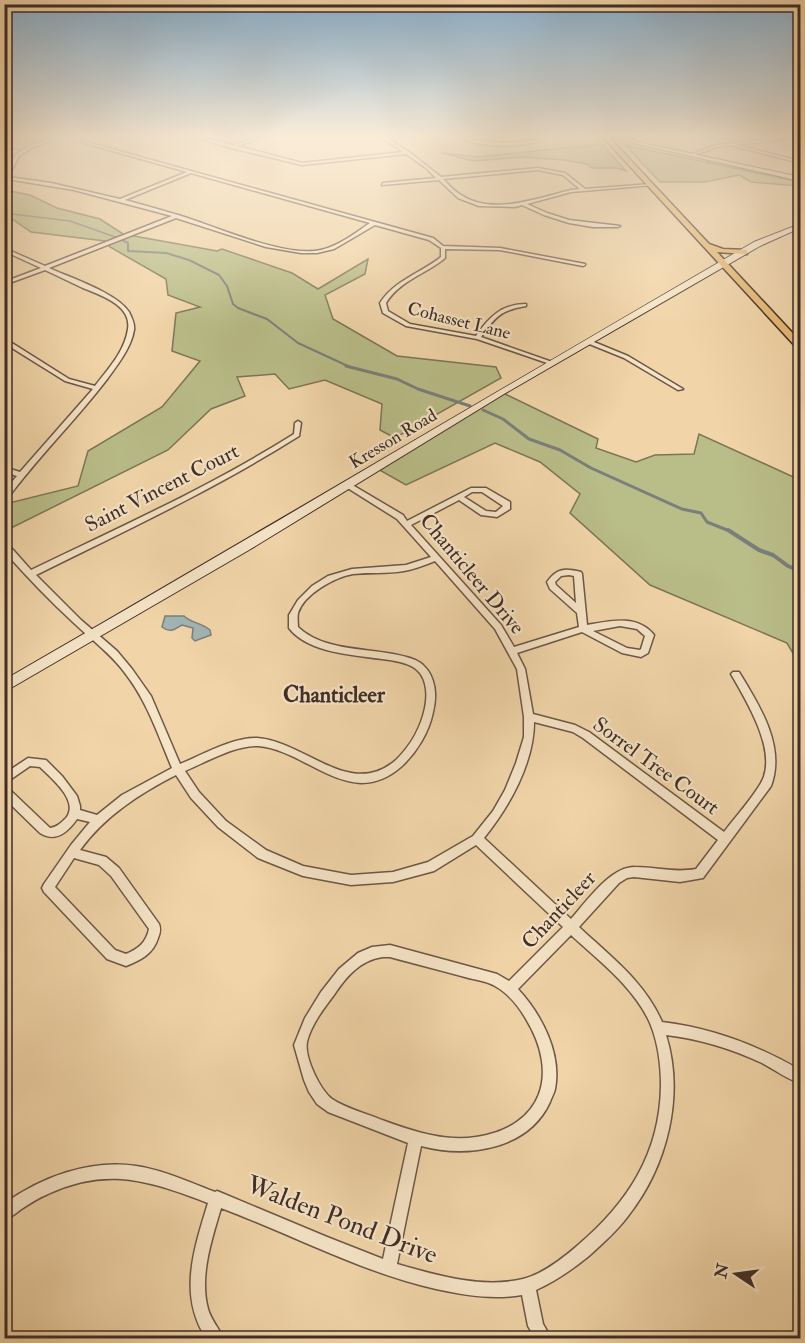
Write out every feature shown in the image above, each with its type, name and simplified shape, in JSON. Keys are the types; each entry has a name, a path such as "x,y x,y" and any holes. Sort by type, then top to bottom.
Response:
{"main road":[{"path":"664,199 801,346"},
{"path":"708,246 722,251 744,252"}],"street":[{"path":"109,199 177,216 273,247 302,252 317,252 332,248 374,223"},
{"path":"118,201 124,199"},
{"path":"287,199 418,234 442,247 500,249 583,265"},
{"path":"464,199 474,203 500,206 545,199"},
{"path":"523,204 563,221 618,226"},
{"path":"4,284 177,216"},
{"name":"Kresson Road","path":"4,687 94,636 552,363 744,252 770,238 801,226"},
{"name":"Cohasset Lane","path":"442,247 444,252 439,261 393,289 385,298 382,307 391,317 408,325 478,338 552,363"},
{"path":"4,249 112,299 124,307 131,328 125,350 96,388 4,496"},
{"path":"478,338 487,323 501,309 524,305"},
{"path":"4,340 67,380 96,388"},
{"path":"589,342 626,357 680,389"},
{"name":"Saint Vincent Court","path":"30,574 168,507 270,452 297,435 298,423"},
{"path":"4,469 21,475"},
{"name":"Chanticleer Drive","path":"4,545 30,574 129,671 146,696 177,768 195,795 222,824 251,848 303,871 351,879 393,877 430,867 477,839 497,814 513,783 529,737 529,717 521,669 498,627 407,524 388,507 349,485"},
{"path":"407,524 471,490 483,490 507,504 507,507 497,515 484,513 459,497"},
{"path":"73,853 102,861 115,872 155,928 154,939 149,948 126,960 111,955 48,888 82,837 98,820 134,792 177,768 237,743 264,743 348,777 363,780 380,776 395,767 413,746 428,717 431,701 430,687 424,672 416,664 402,658 322,646 299,634 293,625 292,618 303,597 338,574 355,569 408,568 436,558"},
{"path":"581,612 553,587 551,582 558,574 569,572 578,574 584,629"},
{"path":"513,651 584,629 620,623 639,626 650,635 645,651 641,654 625,651 584,629"},
{"name":"Chanticleer","path":"510,988 615,879 625,873 634,872 681,877 699,874 767,783 770,771 770,748 765,726 736,674"},
{"name":"Sorrel Tree Court","path":"529,717 575,729 586,735 725,839"},
{"path":"4,780 28,762 42,763 64,785 75,802 74,813 59,831 49,832 44,830 4,791"},
{"path":"74,813 98,820"},
{"name":"Walden Pond Drive","path":"4,1213 45,1188 86,1175 115,1171 153,1176 217,1198 389,1268 425,1280 483,1290 528,1286 565,1266 611,1228 642,1185 660,1142 666,1105 667,1062 651,1012 632,984 477,839"},
{"path":"375,952 400,953 497,980 510,988 527,1010 549,1057 550,1081 543,1106 531,1121 510,1135 478,1145 447,1145 416,1139 343,1112 324,1101 314,1090 308,1078 300,1045 319,1006 348,968 363,956 375,952"},
{"path":"658,1029 691,1031 736,1044 759,1053 801,1077"},
{"path":"389,1268 416,1139"},
{"path":"215,1338 208,1331 199,1311 198,1293 200,1254 217,1198"},
{"path":"528,1286 537,1326 543,1338"}],"green space":[{"path":"5,199 38,199 57,208 100,219 123,234 217,251 222,249 292,273 318,289 368,259 365,274 325,295 333,319 397,356 496,367 501,378 395,438 380,430 382,404 325,380 289,389 275,374 237,377 245,396 211,409 168,450 5,531 5,504 78,486 88,451 162,407 200,361 172,351 176,313 200,307 168,295 166,279 110,247 105,241 31,232 5,216"},
{"path":"501,392 598,439 596,448 636,462 655,455 694,454 699,434 800,480 800,665 787,643 650,585 570,513 580,494 540,462 495,443 406,485 376,468"}],"shaded area":[{"path":"165,616 184,616 206,627 210,630 211,635 195,641 192,638 193,628 182,625 167,630 162,627"}],"waterway":[{"path":"4,213 70,221 118,238 114,237"},
{"path":"122,240 128,243 128,251 166,253 189,260 219,275 227,286 233,304 238,308 267,319 298,343 350,367"},
{"path":"346,366 397,379 418,389 470,406"},
{"path":"483,410 503,419 529,439 560,450 591,468 682,509 701,513 707,522 730,531"},
{"path":"730,531 759,550 773,555 788,566 800,571"}],"district":[{"name":"Chanticleer","path":"334,695"}]}
